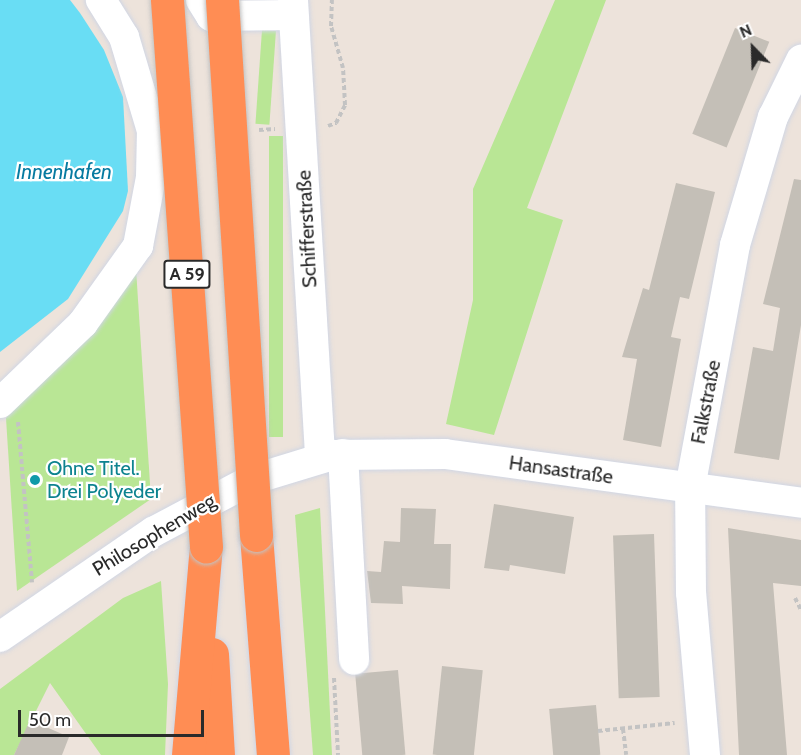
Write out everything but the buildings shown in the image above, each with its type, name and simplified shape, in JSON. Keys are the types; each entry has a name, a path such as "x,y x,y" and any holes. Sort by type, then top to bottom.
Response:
{"highway":[{"name":"A 59","path":"167,0 206,547 218,755"},
{"name":"A 59","path":"222,0 256,535 273,755"},
{"path":"188,755 206,547"}],"street":[{"path":"3,401 83,323 138,246 151,177 152,131 123,37 101,0"},
{"path":"201,0 211,16 293,7"},
{"name":"Schifferstraße","path":"293,7 301,128 354,660"},
{"name":"Falkstraße","path":"705,755 700,721 690,488 735,245 773,117 801,60"},
{"name":"Hansastraße","path":"332,456 445,454 801,503"},
{"name":"Philosophenweg","path":"0,637 43,605 153,532 231,489 332,456"}],"path":[{"path":"301,128 336,123 345,105 343,68 331,26 332,0"},
{"path":"3,401 18,412 32,588 43,605"},
{"path":"801,601 795,598 801,610"},
{"path":"598,730 700,721"},
{"path":"622,729 626,755"},
{"path":"338,746 338,755"}],"green space":[{"path":"555,0 606,0 527,208 563,220 494,435 446,424 473,300 473,189"},
{"path":"262,30 276,31 269,125 255,124"},
{"path":"269,136 283,136 283,437 269,437"},
{"path":"136,269 151,499 17,591 6,418"},
{"path":"320,508 332,755 313,755 295,515"},
{"path":"161,581 168,684 165,755 101,755 50,683 14,755 0,755 0,689 123,598"}],"water":[{"name":"Innenhafen","path":"0,0 70,0 80,13 104,50 123,97 128,191 123,211 68,299 0,352"}],"place":[{"name":"Ohne Titel. Drei Polyeder","path":"35,480"}]}
